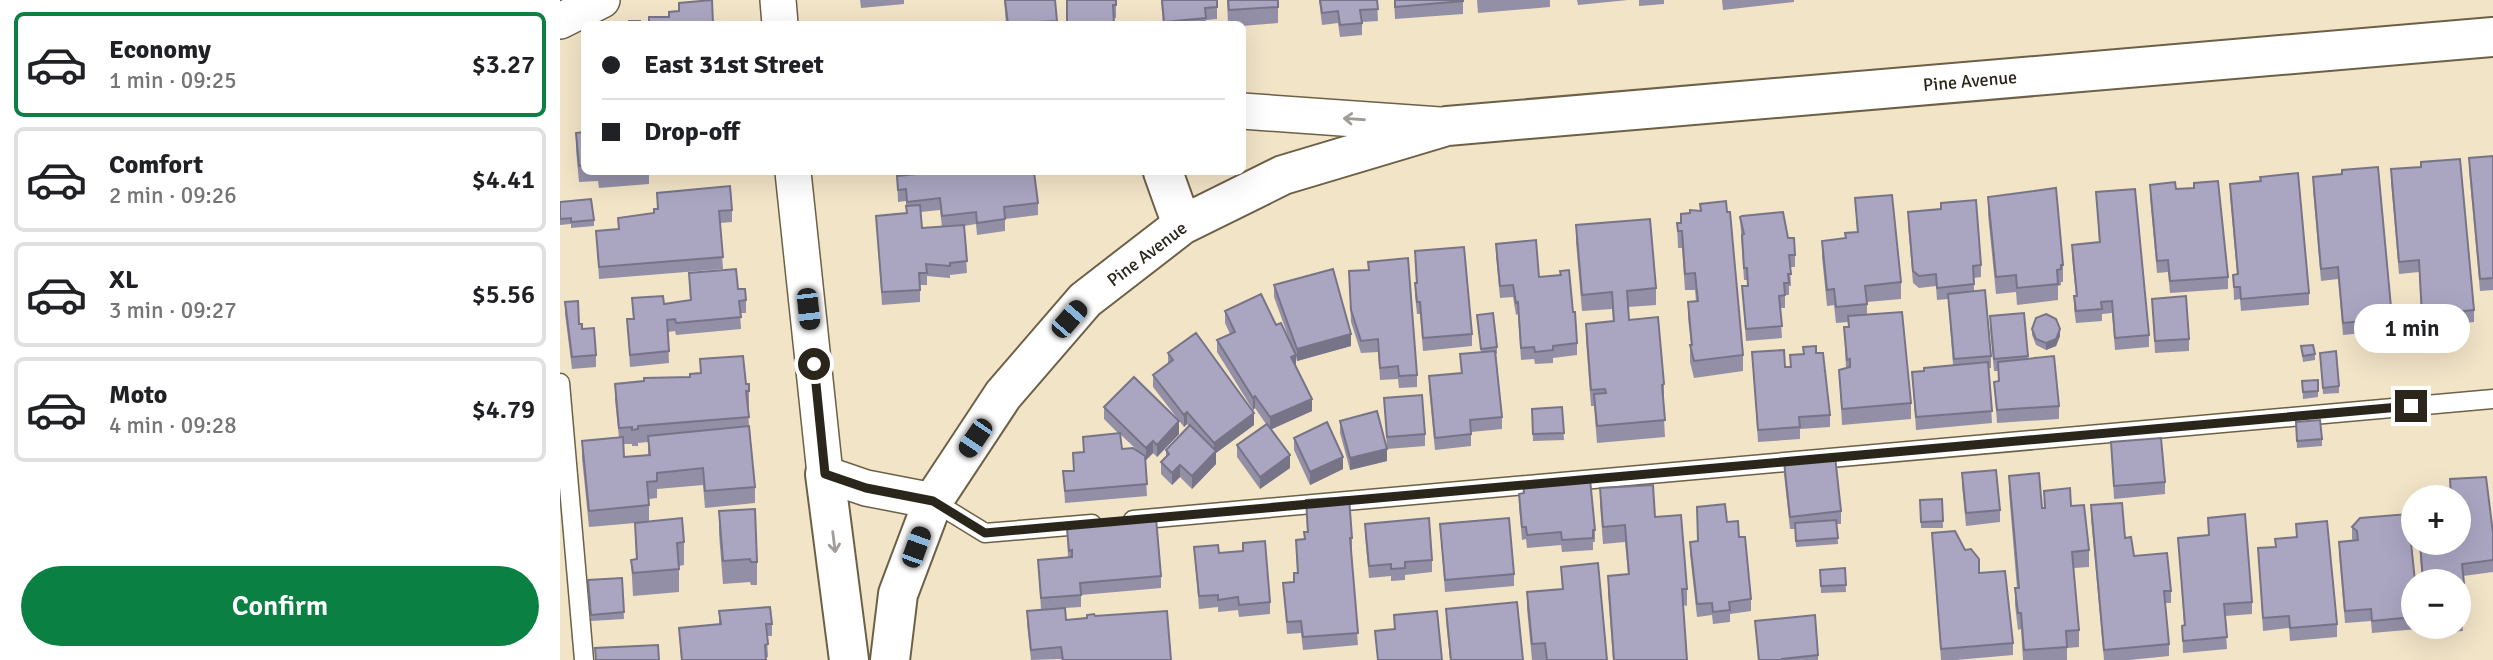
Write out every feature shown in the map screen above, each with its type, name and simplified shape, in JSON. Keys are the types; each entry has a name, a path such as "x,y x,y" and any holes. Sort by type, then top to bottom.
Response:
{"street":[{"path":"560,21 603,0"},
{"path":"778,0 780,21"},
{"name":"Pine Avenue","path":"1246,111 1447,126 2493,37"},
{"name":"Pine Avenue","path":"890,660 898,594 933,501 1003,395 1085,300 1182,225 1283,175 1447,126"},
{"path":"793,175 825,474 849,660"},
{"path":"1164,175 1182,225"},
{"path":"825,474 866,488 933,501"}],"lane":[{"path":"560,383 584,660"},
{"path":"933,501 985,533 2493,399"}],"building":[{"path":"712,0 713,21 649,21 649,17 669,17 669,12 679,11 679,3"},
{"path":"1005,0 1055,0 1057,21 1008,21"},
{"path":"1067,0 1116,0 1116,5 1113,5 1114,21 1067,21"},
{"path":"1162,0 1217,0 1217,7 1205,8 1206,18 1164,21"},
{"path":"1228,0 1278,0 1278,7 1229,10"},
{"path":"1320,0 1377,0 1378,9 1360,10 1362,23 1340,25 1338,11 1322,13"},
{"path":"1395,0 1463,0 1463,1 1395,7"},
{"path":"581,132 579,166 576,133"},
{"path":"2493,156 2493,278 2480,279 2469,158"},
{"path":"2460,159 2474,310 2422,315 2419,260 2399,262 2391,169 2421,167 2421,162"},
{"path":"2378,167 2392,318 2343,323 2338,267 2321,269 2313,177 2342,174 2342,170"},
{"path":"2298,173 2309,293 2241,299 2240,287 2234,287 2233,275 2238,274 2230,184 2261,181 2260,177"},
{"path":"1034,175 1038,203 1004,207 1005,219 977,223 976,212 942,216 940,198 907,202 906,189 898,190 897,176"},
{"path":"2218,181 2228,277 2170,281 2168,260 2157,261 2150,185 2175,182 2176,189 2194,188 2194,183"},
{"path":"730,186 732,210 719,211 723,257 599,267 596,231 619,229 618,218 654,213 654,209 658,209 657,193"},
{"path":"2056,188 2063,265 2057,270 2058,284 2017,288 2016,275 1996,277 1988,197"},
{"path":"2135,189 2149,335 2115,338 2112,301 2101,302 2102,309 2076,311 2072,245 2100,242 2096,192"},
{"path":"1892,195 1901,282 1865,286 1867,304 1836,307 1834,289 1827,290 1822,241 1846,238 1845,233 1858,232 1855,198"},
{"path":"591,199 594,220 571,222 571,218 560,219 560,202"},
{"path":"1976,200 1981,265 1973,266 1974,284 1937,288 1936,274 1919,276 1913,271 1908,212 1941,209 1941,203"},
{"path":"1726,201 1727,212 1730,212 1743,355 1694,361 1690,345 1688,302 1698,301 1695,273 1685,274 1682,231 1678,231 1677,223 1681,223 1681,214 1690,213 1690,210 1701,211 1700,204"},
{"path":"920,205 922,228 964,225 967,261 950,263 950,266 926,264 927,273 919,273 920,290 882,292 876,216 907,213 906,206"},
{"path":"1783,212 1788,238 1794,238 1795,255 1789,255 1789,283 1784,283 1785,295 1779,296 1782,326 1746,329 1742,286 1748,286 1740,217"},
{"path":"1650,219 1656,288 1627,291 1629,320 1658,317 1665,420 1597,426 1594,394 1606,393 1605,389 1591,390 1586,324 1614,321 1612,292 1582,295 1576,225"},
{"path":"1536,240 1539,277 1561,275 1560,271 1569,270 1577,343 1535,352 1534,347 1521,348 1518,302 1516,303 1513,285 1500,286 1496,244"},
{"path":"1464,247 1472,334 1423,338 1420,302 1417,302 1415,283 1415,251"},
{"path":"1408,258 1417,375 1399,376 1398,366 1380,368 1378,339 1361,341 1351,310 1349,271 1369,270 1368,262"},
{"path":"736,269 738,289 745,289 746,300 739,301 741,317 676,323 675,319 667,320 669,351 630,355 627,319 634,319 632,298 663,296 664,304 691,300 689,273"},
{"path":"1333,269 1351,334 1297,349 1274,285"},
{"path":"1985,290 1991,356 1954,359 1948,294"},
{"path":"1261,294 1276,325 1281,323 1296,355 1291,357 1312,399 1270,417 1255,396 1253,398 1217,340 1235,332 1225,311"},
{"path":"2186,296 2189,339 2155,341 2152,299"},
{"path":"578,301 579,324 582,324 582,329 594,328 596,355 572,357 565,302"},
{"path":"1902,312 1911,403 1842,409 1839,370 1850,367 1844,327 1849,327 1848,316"},
{"path":"1493,313 1497,347 1481,349 1477,315"},
{"path":"2024,313 2028,356 1994,359 1990,316"},
{"path":"2046,314 2056,319 2060,329 2056,339 2046,343 2036,339 2032,329 2036,318"},
{"path":"1196,333 1254,413 1214,443 1187,412 1184,415 1153,375 1173,360 1168,353"},
{"path":"2313,345 2315,354 2303,356 2301,346"},
{"path":"1816,346 1816,353 1823,353 1830,415 1799,417 1800,427 1758,430 1752,352 1784,350 1785,367 1791,367 1790,355 1804,354 1803,347"},
{"path":"1495,351 1502,417 1470,420 1471,434 1435,438 1429,376 1462,373 1460,354"},
{"path":"2336,351 2339,386 2323,388 2320,353"},
{"path":"743,356 746,384 749,384 749,391 746,391 749,417 638,426 638,429 632,430 632,427 619,428 615,384 644,381 644,378 690,377 690,374 701,373 700,359"},
{"path":"2054,356 2059,406 1997,410 1994,382 1999,381 1998,362"},
{"path":"1988,362 1992,411 1916,417 1912,372 1924,371 1924,368"},
{"path":"1134,377 1179,421 1157,445 1153,441 1146,448 1104,407"},
{"path":"2318,380 2318,391 2303,392 2302,381"},
{"path":"1422,395 1425,434 1387,437 1384,398"},
{"path":"1562,407 1564,433 1533,434 1532,409"},
{"path":"1377,411 1387,449 1350,458 1340,421"},
{"path":"2320,420 2322,439 2297,441 2296,422"},
{"path":"1327,422 1343,457 1310,472 1294,438"},
{"path":"1267,424 1290,455 1260,477 1237,445"},
{"path":"1190,425 1216,451 1192,476 1180,465 1172,473 1161,462 1169,454 1166,450"},
{"path":"749,426 755,487 705,491 703,468 657,473 657,481 647,482 649,505 589,511 582,441 623,437 624,457 650,455 648,436"},
{"path":"1120,433 1122,449 1133,448 1145,456 1147,484 1065,491 1063,471 1074,471 1073,453 1084,452 1083,437"},
{"path":"2161,438 2165,482 2114,486 2111,442"},
{"path":"1835,456 1841,511 1790,517 1784,462"},
{"path":"1996,470 2000,510 1966,513 1962,473"},
{"path":"2039,473 2042,508 2045,508 2044,491 2070,488 2071,506 2084,505 2089,550 2072,552 2079,630 2066,631 2067,647 2024,650 2021,613 2018,613 2015,588 2019,588 2009,476"},
{"path":"2486,477 2493,533 2493,560 2462,564 2463,569 2422,569 2421,555 2471,555 2471,485 2450,485 2450,479"},
{"path":"1590,479 1595,530 1593,538 1562,540 1561,532 1527,535 1526,527 1522,527 1519,494 1524,493 1523,485"},
{"path":"1653,485 1655,517 1681,515 1687,589 1682,589 1687,660 1614,660 1608,576 1629,574 1625,525 1603,527 1600,488"},
{"path":"1349,497 1358,633 1303,637 1301,621 1287,622 1283,583 1294,582 1294,573 1298,573 1296,540 1305,539 1304,532 1308,532 1306,500"},
{"path":"1942,499 1943,521 1921,522 1920,500"},
{"path":"2122,503 2125,538 2131,537 2134,556 2167,553 2171,591 2164,591 2169,644 2104,650 2091,505"},
{"path":"1725,504 1727,522 1738,521 1739,537 1745,537 1751,599 1729,602 1730,610 1713,612 1712,603 1697,604 1690,542 1698,541 1697,507"},
{"path":"755,509 757,562 751,562 750,559 723,561 719,511"},
{"path":"2245,514 2252,602 2224,604 2227,637 2183,641 2182,626 2185,625 2178,538 2209,535 2208,518"},
{"path":"2401,515 2401,555 2412,555 2414,569 2401,569 2401,618 2372,621 2371,609 2345,611 2339,542 2358,540 2357,531 2352,527 2360,518"},
{"path":"682,518 684,542 677,543 679,569 633,573 631,560 637,559 635,523"},
{"path":"1156,518 1161,576 1080,583 1081,595 1041,598 1038,560 1072,557 1067,529 1070,525"},
{"path":"1429,518 1432,560 1405,562 1405,568 1391,569 1391,564 1369,566 1365,524"},
{"path":"1509,518 1514,574 1445,580 1440,524"},
{"path":"1836,520 1838,538 1796,541 1795,523"},
{"path":"2327,521 2337,624 2290,628 2289,616 2263,618 2258,548 2276,547 2275,539 2297,537 2296,524"},
{"path":"1955,531 1965,550 1971,549 1979,559 1979,573 2005,571 2013,643 1941,649 1932,533"},
{"path":"1265,541 1270,602 1239,605 1238,597 1218,600 1218,595 1199,596 1194,547 1218,545 1219,553 1243,551 1243,543"},
{"path":"1598,563 1607,660 1547,660 1545,643 1532,644 1527,592 1563,589 1561,567"},
{"path":"1845,568 1846,585 1821,586 1820,570"},
{"path":"622,578 624,612 591,615 588,580"},
{"path":"1517,602 1523,660 1451,660 1446,609"},
{"path":"770,607 772,624 766,624 766,660 682,660 679,628 721,624 719,611"},
{"path":"1065,608 1066,620 1087,618 1087,615 1094,614 1167,611 1171,660 1063,660 1061,647 1031,650 1027,611"},
{"path":"1437,611 1442,660 1378,660 1375,631 1395,629 1394,615"},
{"path":"1815,615 1818,655 1759,660 1755,621"},
{"path":"658,645 659,660 596,660 595,648"}],"route":[{"path":"814,364 825,474 866,488 933,501 985,533 2411,406"}]}
